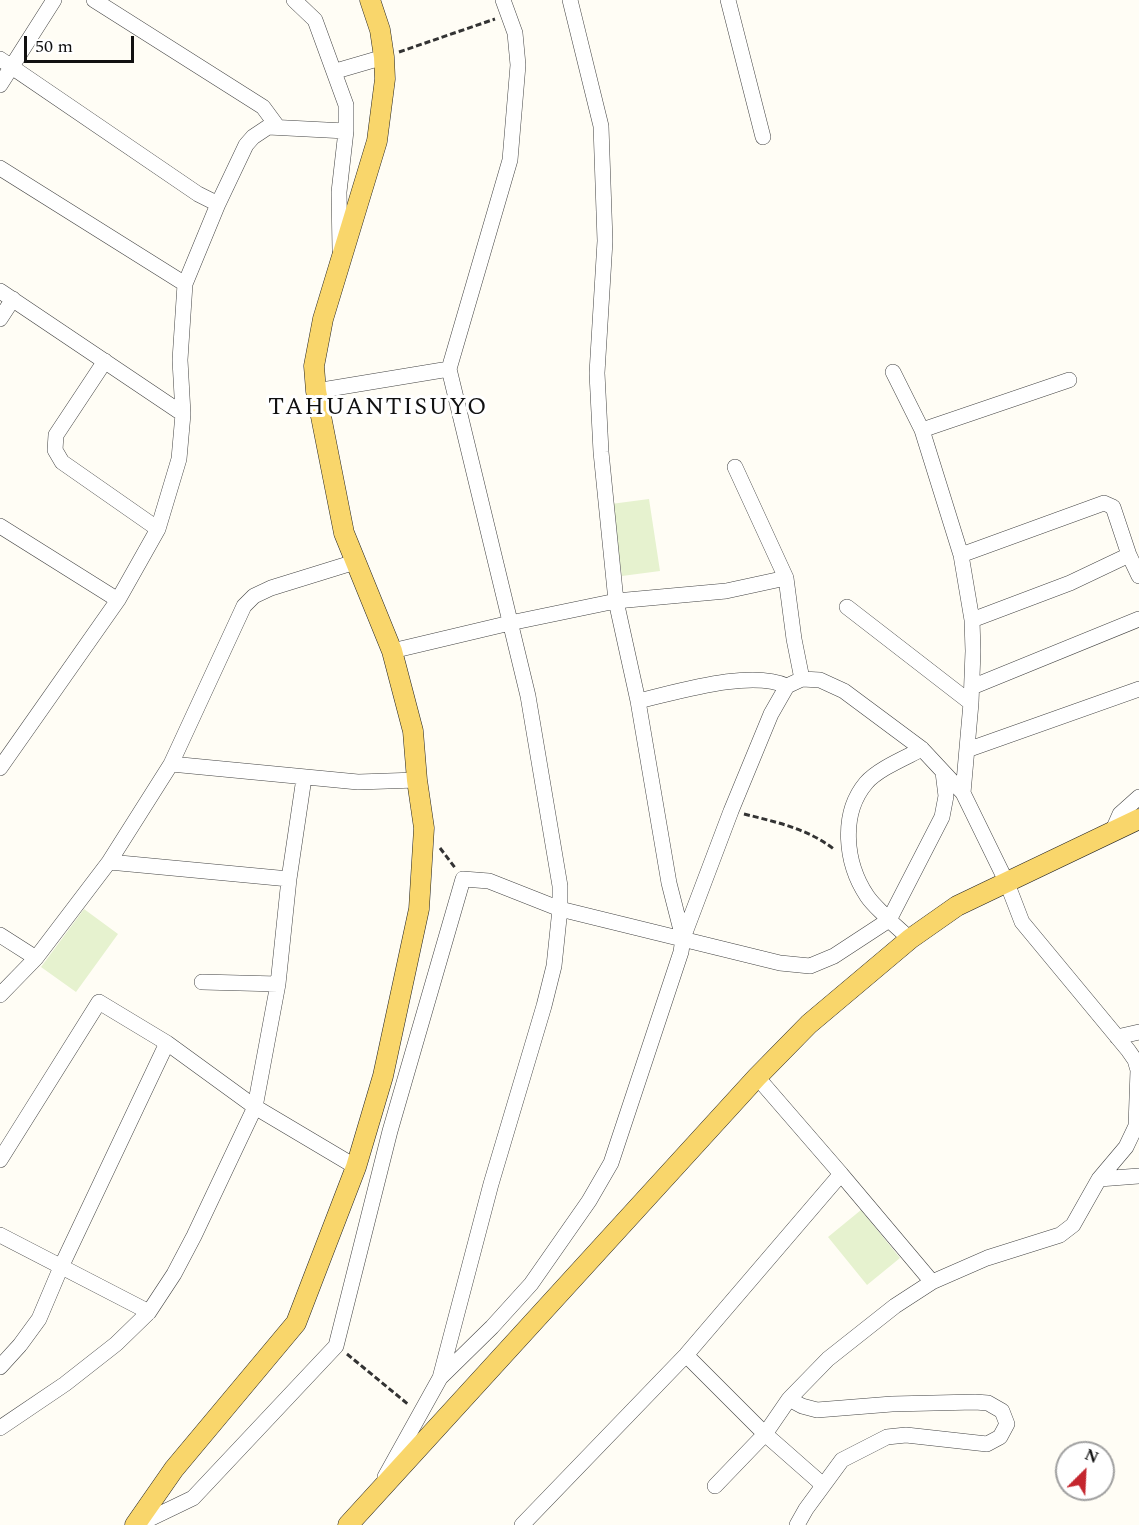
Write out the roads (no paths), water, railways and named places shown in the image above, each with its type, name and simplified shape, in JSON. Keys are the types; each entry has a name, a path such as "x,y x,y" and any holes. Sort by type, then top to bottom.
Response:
{"main road":[{"path":"136,1525 174,1469 296,1323 357,1167 383,1076 419,909 424,828 413,731 392,651 344,533 316,391 314,366 323,319 340,256 377,141 385,78 384,57 380,30 370,0"},
{"path":"348,1525 757,1077 809,1024 910,939 957,906 1113,830 1137,823"}],"street":[{"path":"0,85 6,63 54,0"},
{"path":"94,0 264,107 277,126"},
{"path":"294,0 315,20 336,71 346,105 346,132 339,192 340,256"},
{"path":"440,1378 491,1184 544,1006 554,966 560,909 560,886 528,696 449,369 510,160 518,65 515,33 503,0"},
{"path":"570,0 601,126 605,241 597,373 601,452 616,602 638,701 669,883 683,938"},
{"path":"728,0 763,137"},
{"path":"336,71 384,57"},
{"path":"6,63 198,194 218,204"},
{"path":"0,768 118,600 158,529 179,459 183,414 180,360 184,284 246,145 260,131 268,127 346,132"},
{"path":"0,168 184,284"},
{"path":"0,319 6,295 183,414"},
{"path":"105,361 56,435 55,450 62,462 158,529"},
{"path":"316,391 449,369"},
{"path":"893,372 922,430 961,555 972,620 972,687 963,793"},
{"path":"922,430 1069,380"},
{"path":"735,467 786,578 802,679"},
{"path":"961,555 1104,503 1113,507 1129,555 1139,576"},
{"path":"0,526 118,600"},
{"path":"972,620 1070,583 1129,555"},
{"path":"0,995 36,958 109,862 171,764 244,606 254,596 271,588 355,562"},
{"path":"392,651 510,623 616,602 726,591 786,578"},
{"path":"847,607 971,703"},
{"path":"972,687 1139,620"},
{"path":"638,701 742,679 767,679 787,686"},
{"path":"372,1501 440,1378 492,1327 531,1284 590,1201 611,1163 681,952 683,938 771,714 787,686 802,679 820,680 844,691 922,749 963,793 1007,883 1022,922 1137,1060 1139,1084 1136,1126 1126,1147 1099,1179 1073,1225 1060,1235 987,1258 932,1282 895,1306 828,1359 789,1399 765,1434 715,1486"},
{"path":"967,750 1139,689"},
{"path":"910,939 867,896 854,865 848,842 850,817 855,802 867,782 886,768 922,749"},
{"path":"171,764 358,782 417,780"},
{"path":"136,1525 194,1498 336,1346 390,1131 463,879 489,881 560,909 780,963 810,966 834,956 889,920 942,818 946,796 943,772"},
{"path":"0,1428 82,1371 116,1344 149,1312 174,1274 194,1236 255,1107 278,984 289,879 304,778"},
{"path":"1113,830 1120,814 1139,797"},
{"path":"109,862 289,879"},
{"path":"0,935 36,958"},
{"path":"202,982 278,984"},
{"path":"0,1160 99,1002 167,1042 255,1107 357,1167"},
{"path":"1117,1037 1139,1032"},
{"path":"0,1367 39,1319 61,1267 167,1042"},
{"path":"757,1077 932,1282"},
{"path":"522,1525 686,1355 842,1174"},
{"path":"1099,1179 1139,1176"},
{"path":"0,1235 149,1312"},
{"path":"686,1355 765,1434 823,1485"},
{"path":"789,1399 802,1406 818,1410 892,1404 988,1403 1002,1411 1007,1424 1000,1437 987,1444 906,1435 887,1437 842,1460 797,1525"}],"district":[{"name":"TAHUANTISUYO","path":"378,409"}]}
